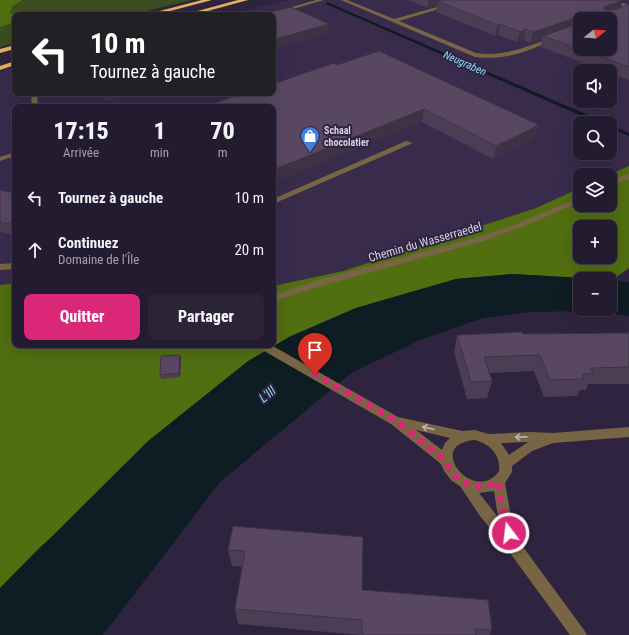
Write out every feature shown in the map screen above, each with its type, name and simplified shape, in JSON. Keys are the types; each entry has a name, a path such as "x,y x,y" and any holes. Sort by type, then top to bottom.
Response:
{"highway":[{"path":"159,12 209,0"},
{"path":"198,12 245,0"},
{"path":"0,51 12,48"},
{"path":"0,62 12,59"},
{"path":"0,68 12,64"}],"street":[{"path":"276,13 322,0"},
{"path":"343,0 475,55 501,57 559,37"},
{"path":"394,21 467,0"},
{"path":"607,0 629,7"},
{"path":"623,12 629,10"},
{"path":"276,201 410,143"},
{"path":"0,159 12,155"},
{"path":"617,181 629,176"},
{"name":"Chemin du Wasserraedel","path":"276,297 309,286 483,238 544,216 573,202"},
{"path":"0,267 12,266"},
{"path":"268,348 354,395 395,420 445,460 455,477 465,483 477,487 489,486 499,482 506,472 507,463 498,446 488,439 475,435 462,436 395,420"},
{"path":"488,439 530,436 553,438 629,432"},
{"path":"445,460 446,449 452,441 462,436"},
{"path":"507,463 528,447 553,438"},
{"path":"499,482 505,522 512,544"},
{"path":"465,483 485,512 512,544 579,635"}],"shaded area":[{"path":"289,0 629,0 629,166 617,171 617,168 573,168 573,191 536,208 343,271 276,285 276,104 12,104 12,283 0,285 0,73 5,69 12,68 12,96 276,96 276,12 240,12"}],"green space":[{"path":"0,0 23,0 13,6 10,13 12,13 12,24 0,27"},
{"path":"23,0 192,0 142,12 10,13 13,6"},
{"path":"12,24 12,44 0,47 0,27"},
{"path":"629,166 629,268 617,276 617,272 573,272 573,278 512,274 456,279 356,308 289,337 276,348 276,285 343,271 536,208 573,191 573,212 617,212 617,171"},
{"path":"12,283 12,348 276,348 40,547 0,588 0,285"}],"water":[{"name":"L'Ill","path":"512,274 573,277 573,311 531,312 483,318 420,340 351,373 220,482 103,635 0,635 0,588 148,441 248,361 270,348 276,348 276,345 289,337 356,308 456,279"},
{"path":"617,281 629,282 629,316 617,314"}],"building":[{"path":"623,0 604,7 605,10 614,10 629,4 629,67 598,56 617,56 617,12 573,12 573,19 533,32 526,29 520,32 500,24 497,25 437,1"},
{"path":"291,7 329,24 276,39 276,12 272,12"},
{"path":"573,25 573,47 543,36"},
{"path":"379,51 539,125 496,146 424,109 276,169 276,104 211,104 236,96 276,96 276,83 334,63 337,65"},
{"path":"0,190 12,192 12,224 0,222"},
{"path":"522,332 523,334 629,333 629,367 591,368 593,373 582,374 584,379 550,380 540,355 484,357 492,381 471,382 457,335"},
{"path":"180,355 179,373 160,375 161,356"},
{"path":"233,526 363,537 362,590 488,600 492,630 475,629 476,635 362,635 362,620 235,609 245,551 228,550"}],"waterway":[{"name":"Neugraben","path":"327,3 586,116"},
{"name":"Neugraben","path":"617,129 629,135"}],"place":[{"name":"Schaal chocolatier","path":"310,153"}],"route":[{"path":"315,374 354,395 395,420 445,460 455,477 465,483 477,487 489,486 499,482 501,504 509,533"}]}
